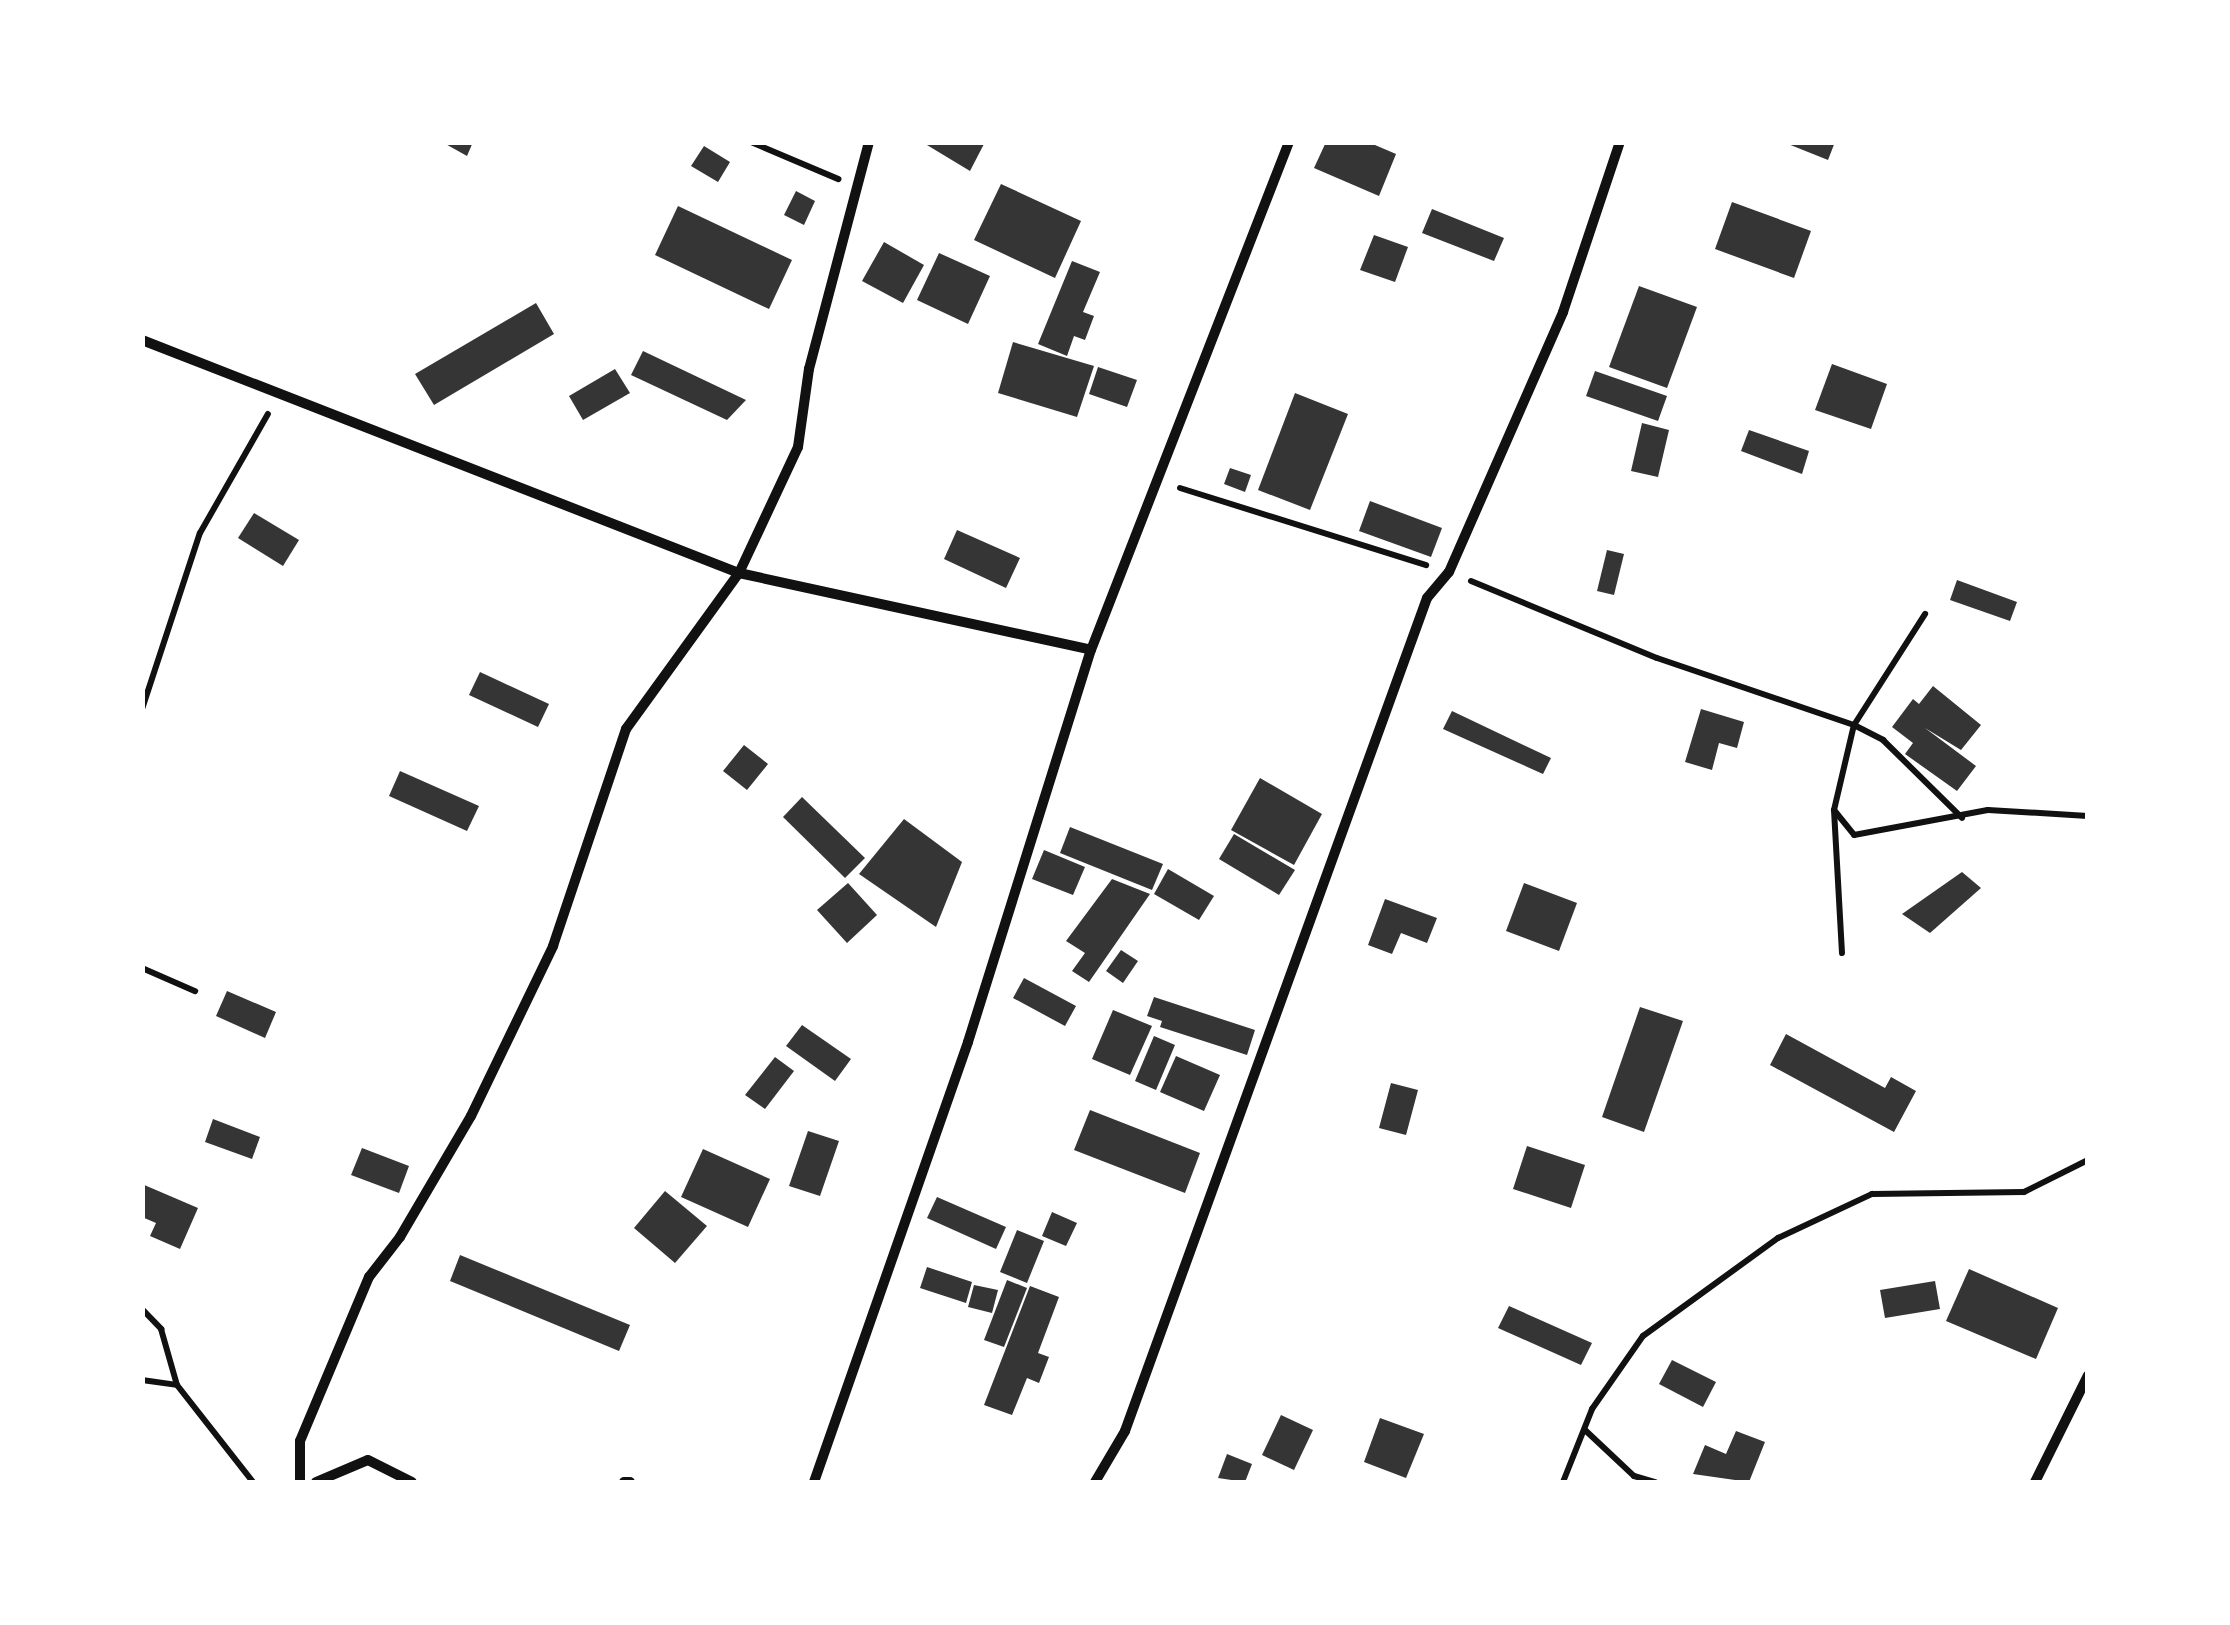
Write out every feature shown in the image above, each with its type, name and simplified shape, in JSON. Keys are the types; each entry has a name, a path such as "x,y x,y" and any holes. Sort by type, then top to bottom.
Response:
{"street":[{"path":"300,1482 300,1440 369,1277 400,1238 470,1116 553,946 626,729 738,573 798,448 809,369 869,142"},
{"path":"814,1482 968,1042 1091,650 1289,142"},
{"path":"1095,1482 1125,1431 1427,598 1449,572 1562,312 1620,142"},
{"path":"142,340 738,573 1091,650"},
{"path":"2035,1482 2088,1375"},
{"path":"316,1482 368,1460 412,1482"}],"path":[{"path":"752,142 857,187"},
{"path":"142,709 200,533 278,395"},
{"path":"1155,480 1449,572 1657,658 1854,725 1882,740 1962,818"},
{"path":"1842,953 1834,810 1854,725 1924,614"},
{"path":"1834,810 1854,835 1962,818 1988,810 2088,816"},
{"path":"142,968 195,990"},
{"path":"1563,1482 1584,1430 1644,1336 1778,1238 1872,1194 2024,1192 2088,1160"},
{"path":"142,1309 161,1329 178,1386 253,1482"},
{"path":"142,1380 178,1386"},
{"path":"1584,1430 1634,1476 1655,1482"}],"building":[{"path":"442,142 473,142 467,156"},
{"path":"922,142 985,142 970,171"},
{"path":"1326,142 1368,142 1396,154 1379,196 1314,168"},
{"path":"1783,142 1835,142 1828,160"},
{"path":"704,146 730,162 718,182 691,166"},
{"path":"1001,184 1081,221 1055,278 974,240"},
{"path":"796,191 815,201 804,225 784,215"},
{"path":"1732,202 1811,231 1794,278 1715,249"},
{"path":"678,206 792,260 769,309 655,255"},
{"path":"1432,209 1504,238 1494,261 1422,233"},
{"path":"1374,235 1408,247 1395,282 1360,270"},
{"path":"884,242 924,265 903,303 862,281"},
{"path":"939,253 990,276 968,324 917,300"},
{"path":"1072,261 1100,272 1083,312 1094,316 1085,340 1074,336 1067,356 1038,344"},
{"path":"1639,286 1697,307 1667,388 1609,367"},
{"path":"536,303 554,334 434,405 415,374"},
{"path":"1013,342 1094,366 1077,417 998,393"},
{"path":"643,351 746,400 727,420 631,375"},
{"path":"1832,364 1887,384 1871,429 1815,410"},
{"path":"1098,367 1137,380 1127,407 1089,394"},
{"path":"615,369 630,393 583,420 569,396"},
{"path":"1595,371 1667,396 1658,421 1586,396"},
{"path":"1295,393 1348,414 1310,510 1258,490"},
{"path":"1642,423 1669,430 1658,477 1631,471"},
{"path":"1749,430 1809,451 1802,474 1741,451"},
{"path":"1230,468 1251,475 1245,492 1224,484"},
{"path":"1370,501 1442,528 1431,557 1359,531"},
{"path":"254,513 299,540 283,566 238,538"},
{"path":"957,530 1020,558 1006,588 944,559"},
{"path":"1607,550 1624,554 1614,595 1597,591"},
{"path":"1957,580 2017,602 2010,621 1950,600"},
{"path":"480,672 549,704 538,727 469,695"},
{"path":"1933,686 1981,725 1961,750 1925,728 1976,766 1957,791 1905,754 1913,743 1892,727 1913,699 1919,704"},
{"path":"1701,709 1744,722 1737,748 1719,743 1712,770 1685,762"},
{"path":"1452,711 1551,758 1543,774 1443,729"},
{"path":"744,745 768,764 747,790 723,771"},
{"path":"400,771 479,806 467,831 389,796"},
{"path":"1260,778 1322,814 1294,865 1231,830"},
{"path":"802,797 865,858 845,878 783,817"},
{"path":"904,819 962,862 936,927 859,874"},
{"path":"1070,827 1163,864 1152,890 1060,853"},
{"path":"1234,834 1295,870 1279,895 1219,859"},
{"path":"1044,850 1085,867 1073,895 1032,879"},
{"path":"1168,869 1214,896 1199,920 1154,894"},
{"path":"1962,872 1981,888 1930,933 1902,914"},
{"path":"1112,879 1150,894 1089,982 1072,971 1085,953 1066,941"},
{"path":"848,883 877,915 847,943 817,910"},
{"path":"1524,883 1577,903 1559,951 1506,931"},
{"path":"1385,899 1437,918 1427,943 1401,933 1392,954 1368,945"},
{"path":"1121,950 1138,961 1123,983 1106,971"},
{"path":"1024,978 1076,1006 1065,1026 1013,998"},
{"path":"227,991 276,1012 265,1038 216,1016"},
{"path":"1154,997 1255,1030 1247,1055 1160,1027 1162,1021 1147,1016"},
{"path":"1640,1007 1683,1021 1644,1132 1602,1117"},
{"path":"1113,1010 1152,1026 1130,1075 1092,1059"},
{"path":"802,1025 851,1059 835,1081 786,1046"},
{"path":"1786,1034 1885,1088 1891,1077 1916,1091 1894,1132 1770,1065"},
{"path":"1154,1036 1175,1045 1156,1090 1135,1081"},
{"path":"1176,1056 1220,1075 1204,1111 1160,1092"},
{"path":"775,1057 794,1071 765,1109 745,1095"},
{"path":"1391,1083 1418,1090 1406,1135 1379,1128"},
{"path":"1090,1110 1200,1153 1185,1193 1074,1150"},
{"path":"213,1119 260,1137 252,1159 205,1142"},
{"path":"808,1131 839,1141 820,1196 789,1186"},
{"path":"1527,1146 1585,1165 1571,1208 1513,1189"},
{"path":"362,1148 409,1166 399,1193 351,1175"},
{"path":"703,1149 770,1179 748,1227 681,1197"},
{"path":"142,1184 198,1208 180,1249 150,1236 156,1223 142,1217"},
{"path":"665,1191 707,1226 675,1263 634,1228"},
{"path":"937,1197 1006,1227 996,1249 927,1218"},
{"path":"1052,1212 1077,1223 1066,1246 1042,1236"},
{"path":"1017,1230 1044,1241 1027,1283 1000,1272"},
{"path":"460,1255 630,1325 619,1351 450,1281"},
{"path":"927,1267 972,1282 966,1303 920,1288"},
{"path":"1969,1269 2058,1308 2036,1359 1946,1321"},
{"path":"1007,1280 1027,1288 1004,1347 984,1340"},
{"path":"1935,1281 1940,1309 1885,1318 1880,1290"},
{"path":"974,1285 998,1290 992,1313 968,1307"},
{"path":"1030,1286 1059,1297 1038,1353 1049,1357 1039,1383 1027,1378 1012,1415 984,1405"},
{"path":"1509,1306 1592,1343 1581,1365 1498,1328"},
{"path":"1672,1360 1716,1382 1703,1407 1659,1384"},
{"path":"1281,1415 1313,1430 1294,1470 1262,1455"},
{"path":"1380,1418 1424,1434 1406,1478 1364,1462"},
{"path":"1736,1431 1765,1442 1749,1482 1693,1474 1705,1445 1726,1454"},
{"path":"1227,1454 1252,1464 1245,1482 1218,1478"}]}
